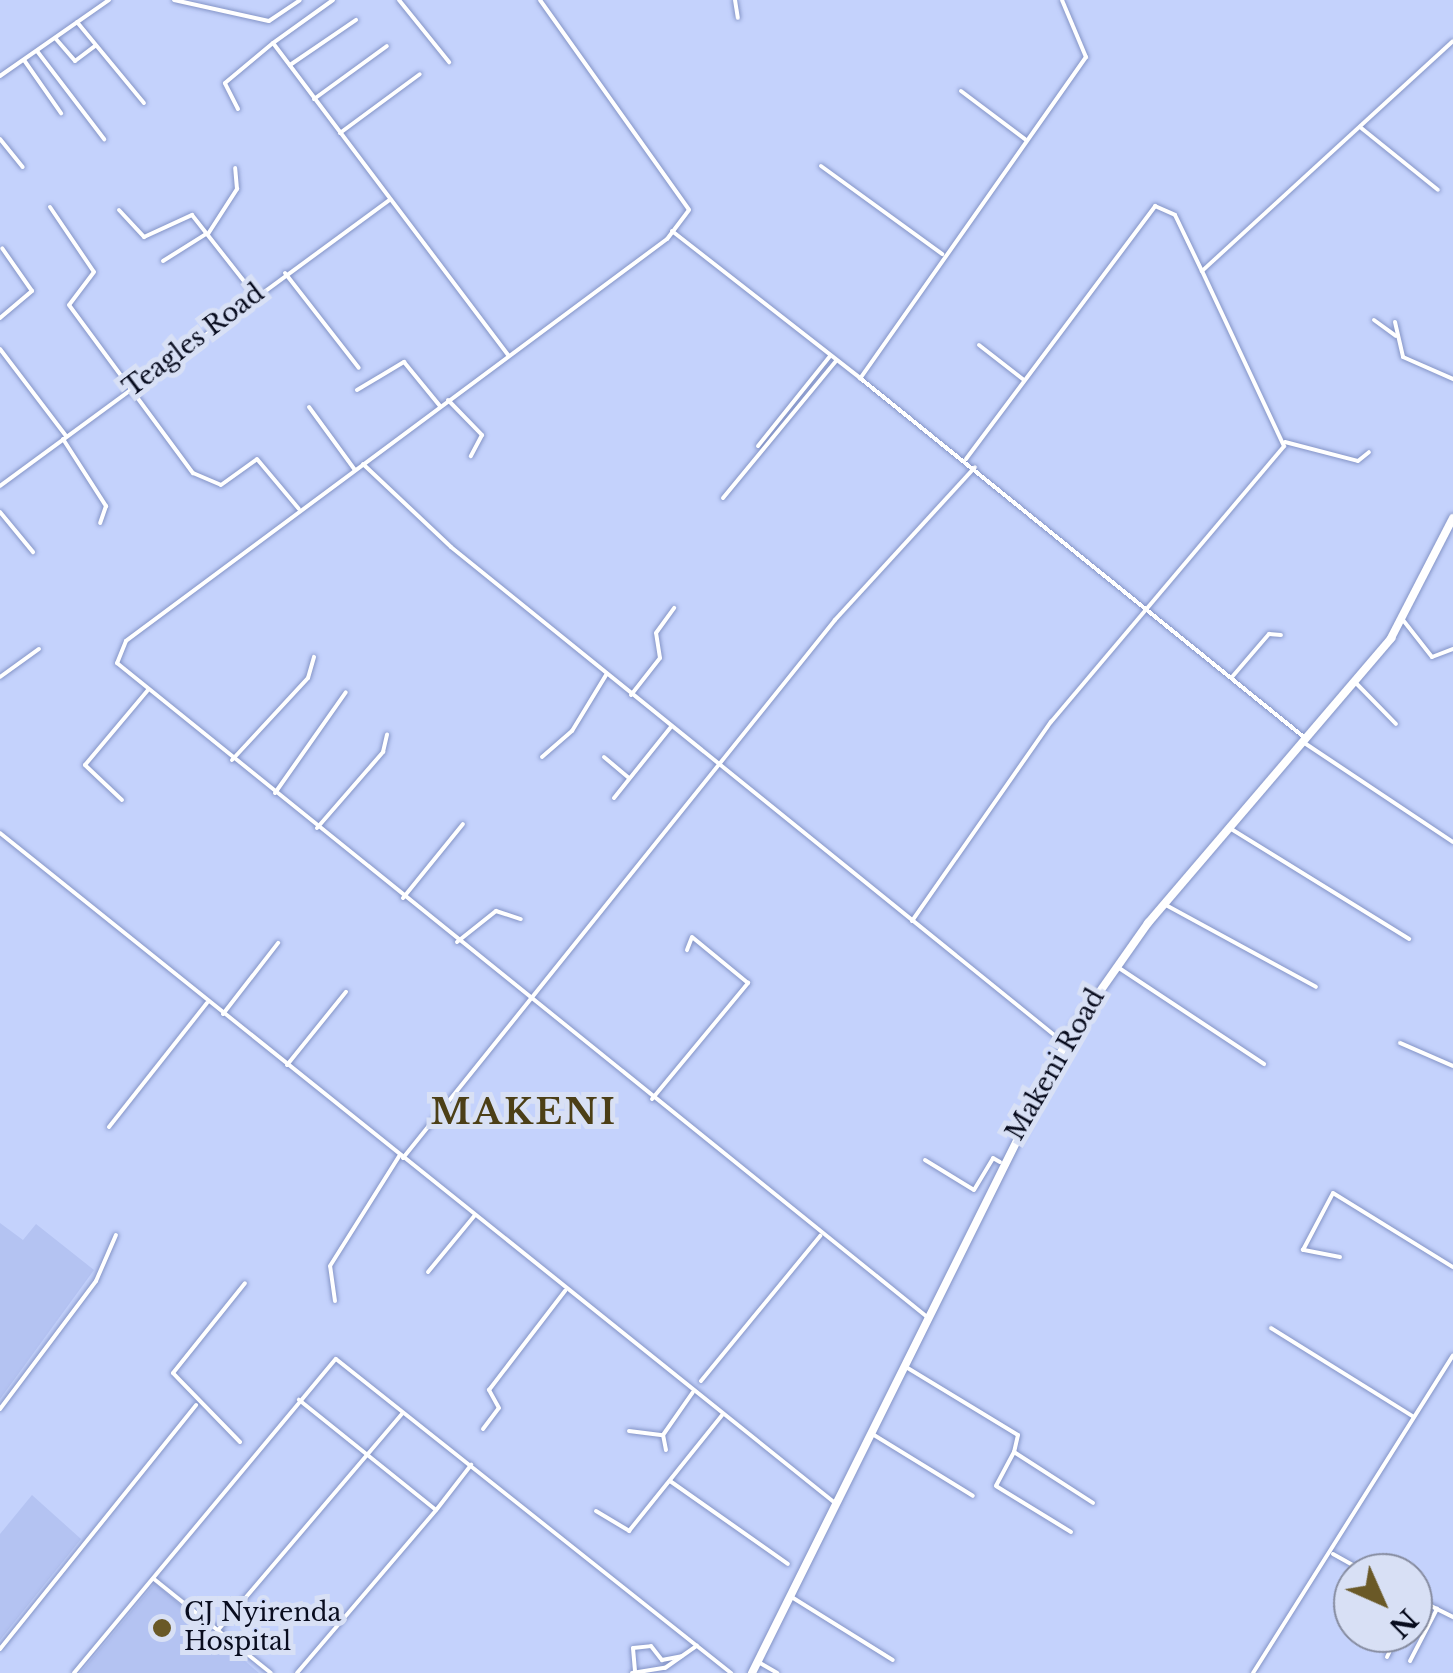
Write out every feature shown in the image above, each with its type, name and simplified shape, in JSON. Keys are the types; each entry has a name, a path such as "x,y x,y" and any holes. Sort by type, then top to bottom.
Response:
{"main road":[{"name":"Makeni Road","path":"752,1673 1000,1162 1064,1043 1115,966 1164,904 1403,620 1453,518"}],"street":[{"path":"0,76 110,0"},
{"path":"174,0 269,21 300,0"},
{"path":"238,110 225,83 333,0"},
{"path":"399,0 450,62"},
{"path":"540,0 688,199 672,231 118,649 117,664 529,1002 820,1236 926,1316"},
{"path":"735,0 738,18"},
{"path":"860,378 942,254 1086,56 1062,0"},
{"path":"289,65 356,20"},
{"path":"77,22 144,102"},
{"path":"55,38 75,61 96,45"},
{"path":"1202,272 1453,40"},
{"path":"273,44 508,355"},
{"path":"314,99 387,46"},
{"path":"37,50 104,140"},
{"path":"24,60 61,113"},
{"path":"340,133 420,74"},
{"path":"962,91 1024,139"},
{"path":"1360,127 1438,190"},
{"path":"0,139 22,167"},
{"path":"821,166 942,254"},
{"path":"164,261 207,234 237,189 234,168"},
{"name":"Teagles Road","path":"1,483 390,200"},
{"path":"966,459 1155,206 1175,215 1285,442 1358,462 1370,452"},
{"path":"50,207 94,272 69,306 192,473 221,486 260,460 299,509"},
{"path":"119,210 144,237 188,213 256,295"},
{"path":"672,231 1149,606 1303,739 1453,842"},
{"path":"0,318 32,291 2,248"},
{"path":"285,273 358,368"},
{"path":"1374,320 1396,336"},
{"path":"1395,322 1403,357 1453,378"},
{"path":"979,345 1024,380"},
{"path":"0,349 65,438 106,506 100,523"},
{"path":"758,446 830,356"},
{"path":"723,498 836,361"},
{"path":"357,390 404,362 440,406"},
{"path":"448,400 482,435 472,456"},
{"path":"309,407 355,470"},
{"path":"912,922 1051,722 1285,442"},
{"path":"363,464 374,484 670,728 1064,1043"},
{"path":"336,1301 330,1266 402,1157 718,766 975,467"},
{"path":"0,512 33,552"},
{"path":"631,695 660,658 656,633 674,608"},
{"path":"1403,620 1436,660 1453,649"},
{"path":"1232,677 1269,634 1281,635"},
{"path":"0,677 40,649"},
{"path":"232,760 308,678 314,658"},
{"path":"542,757 572,731 606,675"},
{"path":"1354,681 1396,724"},
{"path":"122,800 86,760 147,691"},
{"path":"274,793 346,692"},
{"path":"614,798 670,728"},
{"path":"317,828 383,752 387,734"},
{"path":"604,758 630,778"},
{"path":"403,898 463,824"},
{"path":"1228,827 1410,939"},
{"path":"0,832 565,1290 836,1503"},
{"path":"1164,904 1316,987"},
{"path":"457,942 496,911 520,919"},
{"path":"652,1099 748,983 692,937 687,950"},
{"path":"223,1014 278,944"},
{"path":"1115,966 1264,1064"},
{"path":"288,1065 346,992"},
{"path":"109,1127 208,1002"},
{"path":"1400,1043 1453,1066"},
{"path":"925,1160 974,1190 993,1158 1000,1162"},
{"path":"1340,1257 1303,1250 1333,1193 1453,1267"},
{"path":"428,1272 474,1215"},
{"path":"0,1409 96,1281 116,1235"},
{"path":"701,1382 820,1236"},
{"path":"240,1442 196,1405 173,1373 246,1283"},
{"path":"483,1429 499,1408 488,1390 565,1290"},
{"path":"1271,1328 1414,1416"},
{"path":"1253,1673 1332,1554 1453,1356"},
{"path":"74,1673 298,1399 336,1359 731,1673"},
{"path":"902,1365 1018,1436 996,1486 1071,1532"},
{"path":"666,1450 663,1435 694,1392"},
{"path":"298,1399 436,1510"},
{"path":"0,1649 196,1405"},
{"path":"218,1630 404,1413"},
{"path":"596,1511 626,1533 723,1414"},
{"path":"629,1431 663,1435"},
{"path":"870,1432 973,1496"},
{"path":"1014,1452 1093,1504"},
{"path":"298,1673 471,1465"},
{"path":"670,1481 788,1564"},
{"path":"154,1579 271,1673"},
{"path":"790,1596 893,1660"},
{"path":"1433,1607 1453,1617"},
{"path":"1410,1661 1436,1608"},
{"path":"682,1656 662,1660 651,1646 633,1648 634,1672 682,1656 696,1646"},
{"path":"1387,1657 1389,1653"},
{"path":"758,1661 777,1673"}],"shaded area":[{"path":"0,1223 23,1240 36,1224 94,1270 0,1399"},
{"path":"32,1495 81,1539 0,1640 0,1534"},
{"name":"CJ Nyirenda Hospital","path":"155,1583 259,1673 80,1673"}],"place":[{"name":"CJ Nyirenda Hospital","path":"162,1628"}],"district":[{"name":"MAKENI","path":"524,1112"}]}
